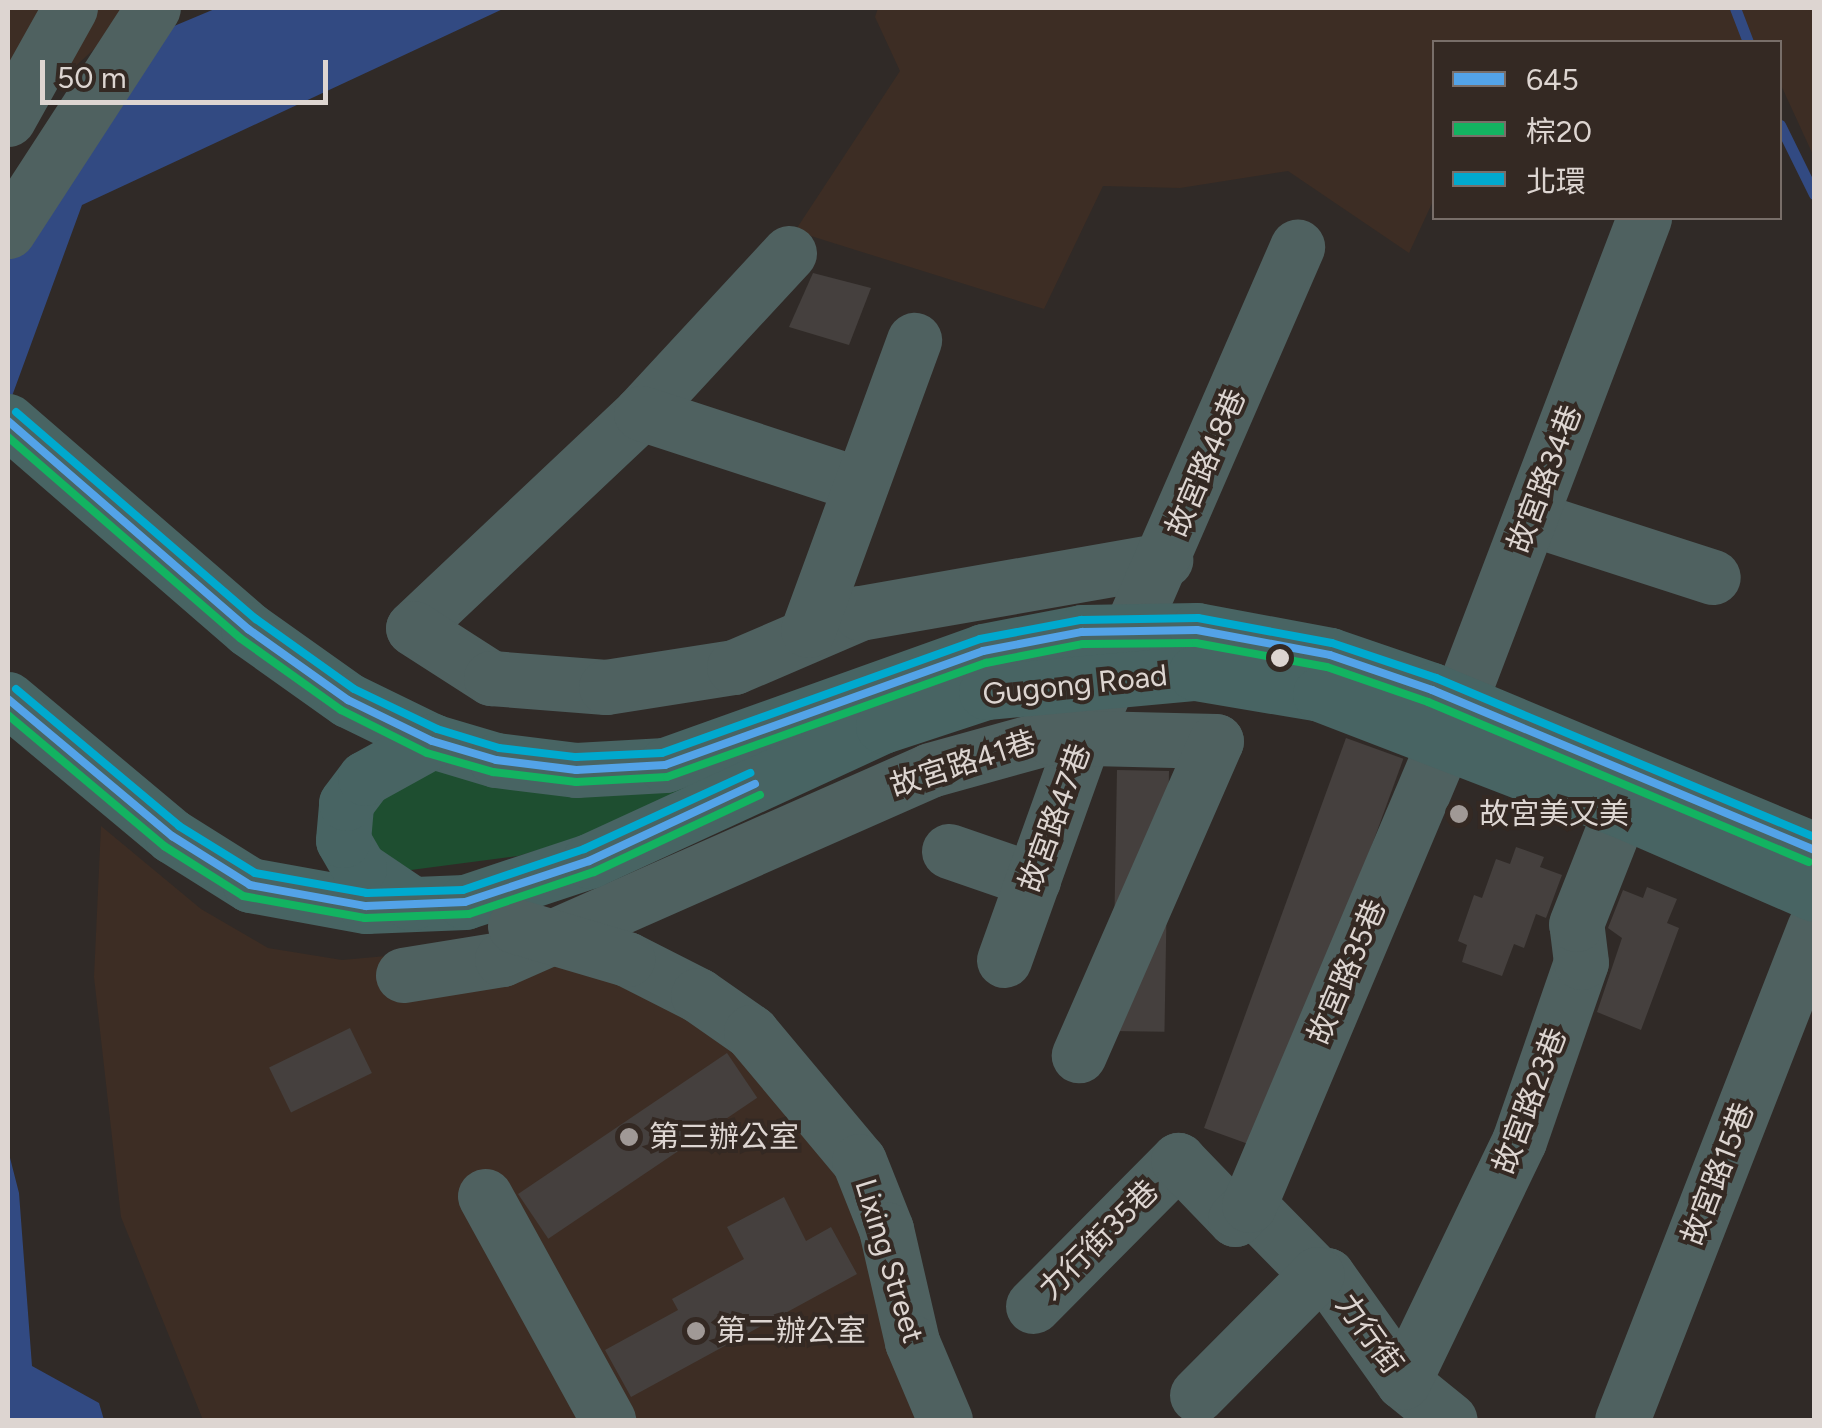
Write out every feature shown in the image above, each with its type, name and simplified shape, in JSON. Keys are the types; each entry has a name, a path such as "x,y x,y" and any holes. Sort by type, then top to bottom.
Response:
{"main road":[{"name":"Gugong Road","path":"8,420 248,629 348,700 432,741 496,760 576,770 666,765 983,651 1082,632 1121,655 1452,721 1814,850"},
{"name":"Gugong Road","path":"8,699 172,836 250,885 366,906 465,902 589,861 883,726 986,692 1121,655"},
{"name":"Gugong Road","path":"1452,721 1621,810 1814,894"},
{"path":"411,903 359,868 344,840 346,803 365,778 432,741"}],"street":[{"path":"8,119 70,8"},
{"path":"8,232 153,8"},
{"name":"故宮路34巷","path":"1452,721 1643,220"},
{"name":"故宮路48巷","path":"1121,655 1298,247"},
{"path":"789,253 642,412 414,628 491,678 606,687 734,667 808,630 860,613 1165,560"},
{"path":"808,630 914,340"},
{"path":"642,412 861,485"},
{"path":"1530,518 1713,576"},
{"name":"故宮路47巷","path":"1004,960 1083,739 1121,655"},
{"name":"故宮路35巷","path":"1249,1205 1452,721"},
{"name":"故宮路41巷","path":"404,976 502,959 930,770 1049,737 1216,741 1080,1055"},
{"name":"故宮路23巷","path":"1403,1382 1519,1141 1580,962 1576,924 1621,810"},
{"path":"948,851 1033,880"},
{"name":"Lixing Street","path":"465,902 514,926 628,959 751,1032 858,1161 886,1230 912,1342 945,1420"},
{"name":"故宮路15巷","path":"1622,1420 1814,928"},
{"name":"力行街35巷","path":"1033,1306 1178,1160 1235,1219 1249,1205"},
{"path":"485,1196 608,1420"},
{"name":"力行街","path":"1249,1205 1317,1274 1327,1276 1403,1382 1450,1420"},
{"path":"1196,1395 1317,1274"}],"shaded area":[{"path":"8,8 139,8 8,128"},
{"path":"878,8 1814,8 1814,157 1782,87 1782,40 1432,40 1432,203 1409,253 1288,171 1180,188 1103,186 1044,309 795,231 900,71 875,17"},
{"path":"101,826 201,909 268,948 342,960 442,951 613,964 731,1026 823,1132 931,1420 203,1420 121,1217 94,977"}],"green space":[{"path":"394,769 717,779 613,828 518,856 388,873 367,854 371,790"}],"water":[{"path":"217,8 505,8 82,205 8,407 8,259 136,42"},
{"path":"8,1150 19,1193 32,1366 99,1403 104,1420 8,1420"}],"building":[{"path":"813,273 871,288 849,345 789,327"},
{"path":"1346,738 1403,759 1261,1149 1204,1128"},
{"path":"1117,770 1169,771 1164,1032 1112,1031"},
{"path":"1516,847 1544,857 1540,867 1562,875 1546,918 1536,914 1524,948 1514,944 1502,976 1462,962 1467,945 1458,941 1474,895 1482,898 1496,859 1510,864"},
{"path":"1647,887 1677,899 1667,923 1679,928 1641,1030 1597,1012 1622,938 1608,928 1623,890 1643,898"},
{"path":"350,1028 372,1073 291,1112 269,1067"},
{"name":"第三辦公室","path":"727,1053 757,1098 548,1239 518,1194"},
{"name":"第二辦公室","path":"784,1197 806,1241 831,1227 857,1274 631,1397 605,1350 678,1310 672,1299 744,1259 727,1227"}],"waterway":[{"path":"1735,8 1747,40"},
{"path":"1782,129 1814,194"}],"transit line":[{"name":"北環","path":"16,412 256,619 354,689 437,729 499,748 576,757 662,753 980,639 1081,620 1198,618 1332,643 1436,678 1814,837"},
{"name":"645","path":"8,421 248,629 348,700 432,741 496,760 576,770 665,765 983,651 1082,632 1197,630 1330,655 1432,690 1814,850"},
{"name":"棕20","path":"8,437 240,638 341,710 427,753 493,772 576,782 667,777 986,663 1083,644 1196,643 1327,667 1428,702 1809,862"},
{"name":"北環","path":"16,689 179,826 255,873 367,893 463,890 584,849 750,773"},
{"name":"645","path":"8,699 172,836 250,885 366,906 465,902 589,861 755,784"},
{"name":"棕20","path":"8,715 164,846 243,896 365,918 469,914 594,872 760,795"}],"place":[{"name":"故宮美又美","path":"1459,814"},
{"name":"第三辦公室","path":"629,1137"},
{"name":"第二辦公室","path":"696,1331"}]}
